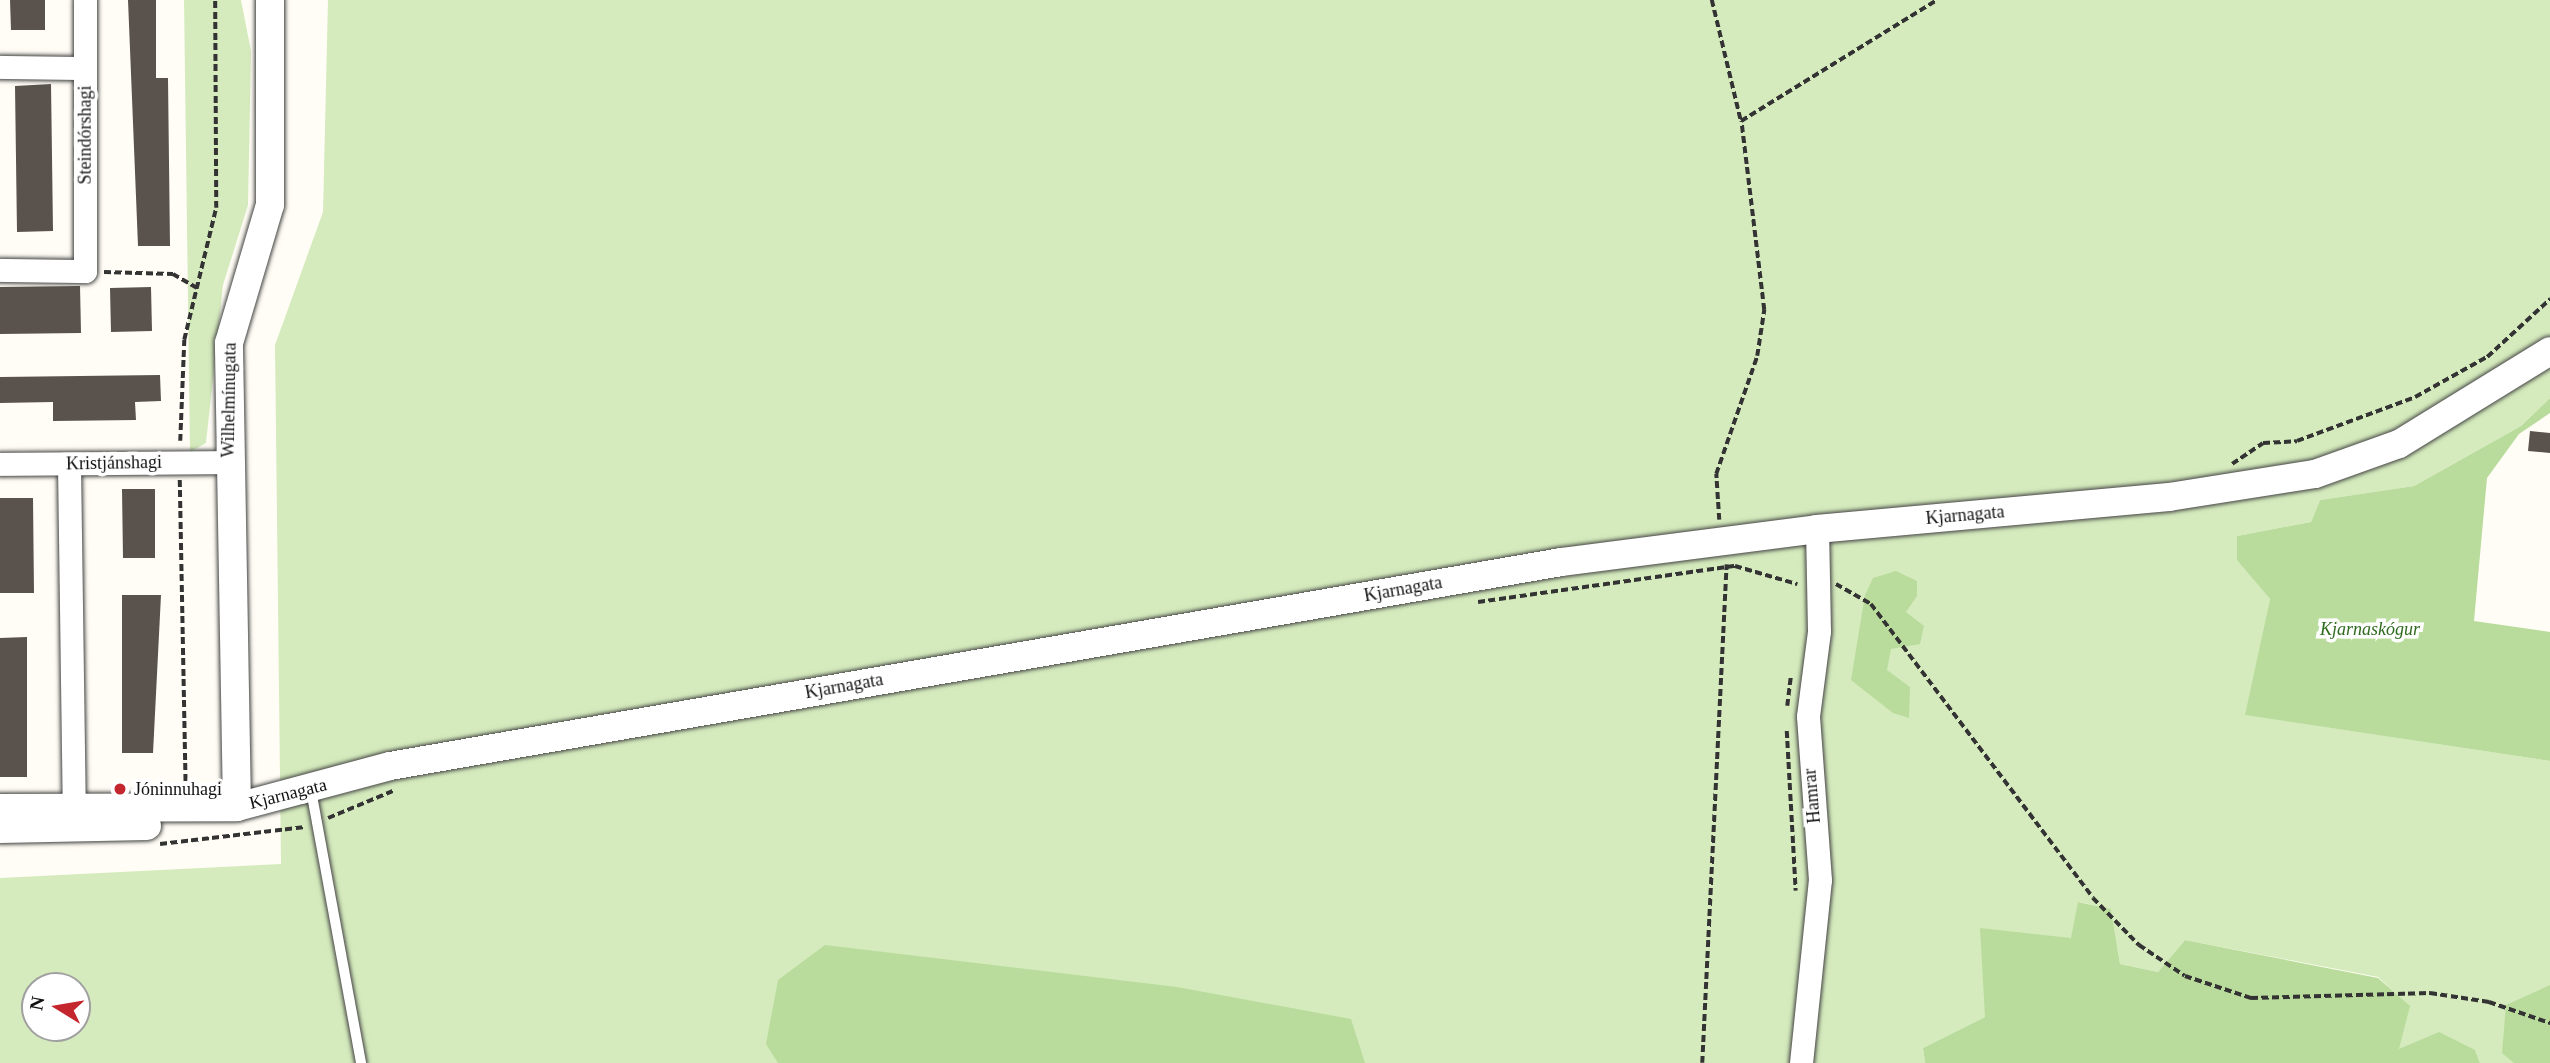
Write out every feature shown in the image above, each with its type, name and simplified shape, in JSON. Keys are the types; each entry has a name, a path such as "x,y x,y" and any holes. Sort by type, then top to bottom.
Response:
{"street":[{"name":"Steindórshagi","path":"85,0 85,271"},
{"name":"Wilhelmínugata","path":"237,807 228,462 232,320 271,191 270,0"},
{"path":"0,67 85,68"},
{"path":"0,270 85,271"},
{"name":"Kjarnagata","path":"0,808 74,817 187,825 237,807 311,790 390,766 1032,652 1725,554 1817,529 2217,488 2315,474 2399,444 2526,371 2550,351"},
{"name":"Kristjánshagi","path":"0,464 228,462"},
{"path":"69,464 74,817"},
{"name":"Hamrar","path":"1801,1063 1820,880 1808,716 1820,584 1817,529"},
{"name":"Kjarnagata","path":"0,829 74,817 187,807 237,807"}],"lane":[{"path":"311,790 361,1063"}],"path":[{"path":"187,807 180,463 184,340 216,208 215,0"},
{"path":"1702,1063 1725,554 1716,474 1758,356 1764,310 1741,121 1712,0"},
{"path":"1741,121 1937,0"},
{"path":"85,271 173,274 198,289"},
{"path":"2217,488 2237,457 2263,443 2351,424 2487,357 2550,299"},
{"path":"1463,604 1725,554 1820,584 1850,587 1865,598 2094,898 2139,945 2185,976 2251,998 2430,993 2488,1002 2550,1023"},
{"path":"149,844 258,837 316,823 408,785"}],"green space":[{"path":"184,0 241,0 251,51 248,205 223,285 206,443 190,452"},
{"path":"328,0 2550,0 2550,398 2521,426 2414,486 2320,500 2311,522 2237,536 2237,559 2270,599 2246,715 2550,761 2550,1063 2480,1063 2475,1050 2398,1050 2409,1006 2378,977 2185,940 2158,972 2120,964 2111,909 2079,902 2072,938 1985,1017 1923,1048 1925,1063 0,1063 0,878 281,864 275,345 323,212"},
{"name":"Kjarnaskógur","path":"2550,398 2550,413 2519,434 2487,478 2474,621 2550,632 2550,761 2245,715 2270,599 2237,560 2237,536 2311,522 2320,500 2414,486 2521,426"},
{"path":"1896,571 1917,581 1917,596 1906,612 1924,626 1920,644 1891,649 1887,670 1910,687 1909,718 1893,713 1851,680 1865,595 1873,578"},
{"path":"2078,902 2111,909 2120,964 2158,972 2185,940 2378,978 2410,1006 2399,1049 2439,1032 2475,1050 2480,1063 1925,1063 1923,1048 1985,1017 1980,928 2071,938"},
{"path":"825,945 1177,987 1351,1019 1365,1063 778,1063 766,1044 778,980"},
{"path":"2550,985 2550,1063 2514,1063 2502,1053 2506,1005"}],"building":[{"path":"10,0 45,0 45,30 11,30"},
{"path":"128,0 156,0 156,78 168,78 170,246 138,246"},
{"path":"51,84 53,231 17,232 15,86"},
{"path":"80,286 81,333 0,334 0,287"},
{"path":"151,287 152,331 111,332 110,288"},
{"path":"160,375 161,401 135,402 136,420 53,421 53,402 0,403 0,377"},
{"path":"2530,431 2550,433 2550,453 2528,451"},
{"path":"122,489 155,489 155,558 123,558"},
{"path":"0,498 33,498 34,593 0,593"},
{"path":"122,595 161,595 153,753 122,753"},
{"path":"27,637 27,777 0,777 0,638"}],"place":[{"name":"Jóninnuhagi","path":"120,789"}]}
